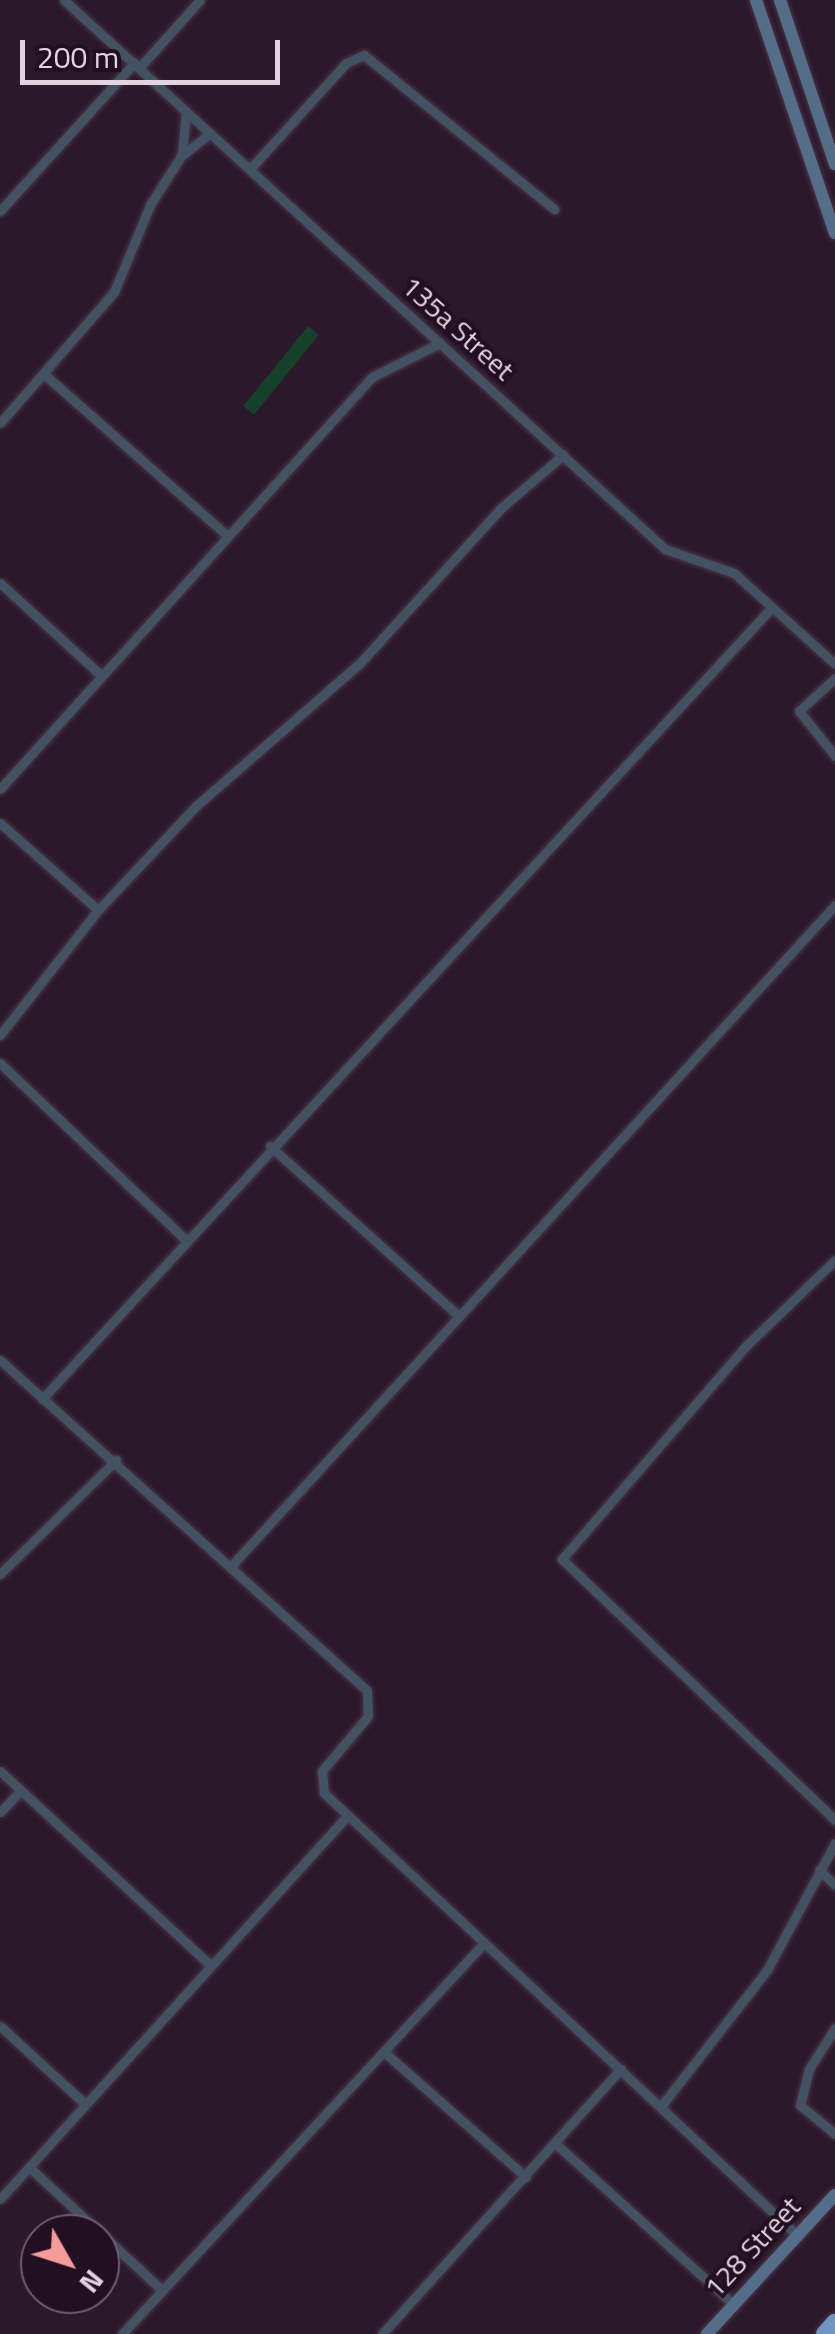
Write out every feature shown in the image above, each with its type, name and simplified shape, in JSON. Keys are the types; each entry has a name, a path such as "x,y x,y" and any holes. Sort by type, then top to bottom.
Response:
{"highway":[{"path":"825,2334 835,2323"}],"street":[{"name":"135a Street","path":"64,0 675,556 725,567 835,664"},
{"path":"0,211 200,0"},
{"path":"756,0 835,233"},
{"path":"780,0 835,164"},
{"path":"250,169 346,63 364,55 554,209"},
{"path":"0,422 114,292 181,156 186,110"},
{"path":"181,156 210,133"},
{"path":"0,789 372,377 440,343"},
{"path":"44,374 228,536"},
{"path":"0,1034 98,910 563,455"},
{"path":"0,584 102,676"},
{"path":"42,1398 270,1146 772,607"},
{"path":"835,678 798,711 835,756"},
{"path":"0,823 98,910"},
{"path":"232,1564 835,905"},
{"path":"0,1063 186,1241"},
{"path":"270,1146 459,1316"},
{"path":"835,1260 744,1348 562,1559 570,1576 835,1820"},
{"path":"0,1360 232,1564 367,1691 368,1716 320,1778 347,1816 662,2105 798,2236"},
{"path":"0,1574 116,1460"},
{"path":"0,1770 209,1964"},
{"path":"0,1812 20,1790"},
{"path":"0,2199 83,2102 347,1816"},
{"path":"662,2105 766,1970 835,1843"},
{"path":"819,1870 835,1884"},
{"path":"128,2332 162,2290 484,1943"},
{"path":"0,2026 83,2102"},
{"path":"835,2028 800,2105 835,2134"},
{"path":"384,2052 526,2177"},
{"path":"382,2334 621,2070"},
{"path":"556,2144 733,2304"},
{"path":"29,2167 162,2290"},
{"name":"128 Street","path":"707,2334 835,2195"}],"green space":[{"path":"308,326 319,335 254,415 243,406"}]}
